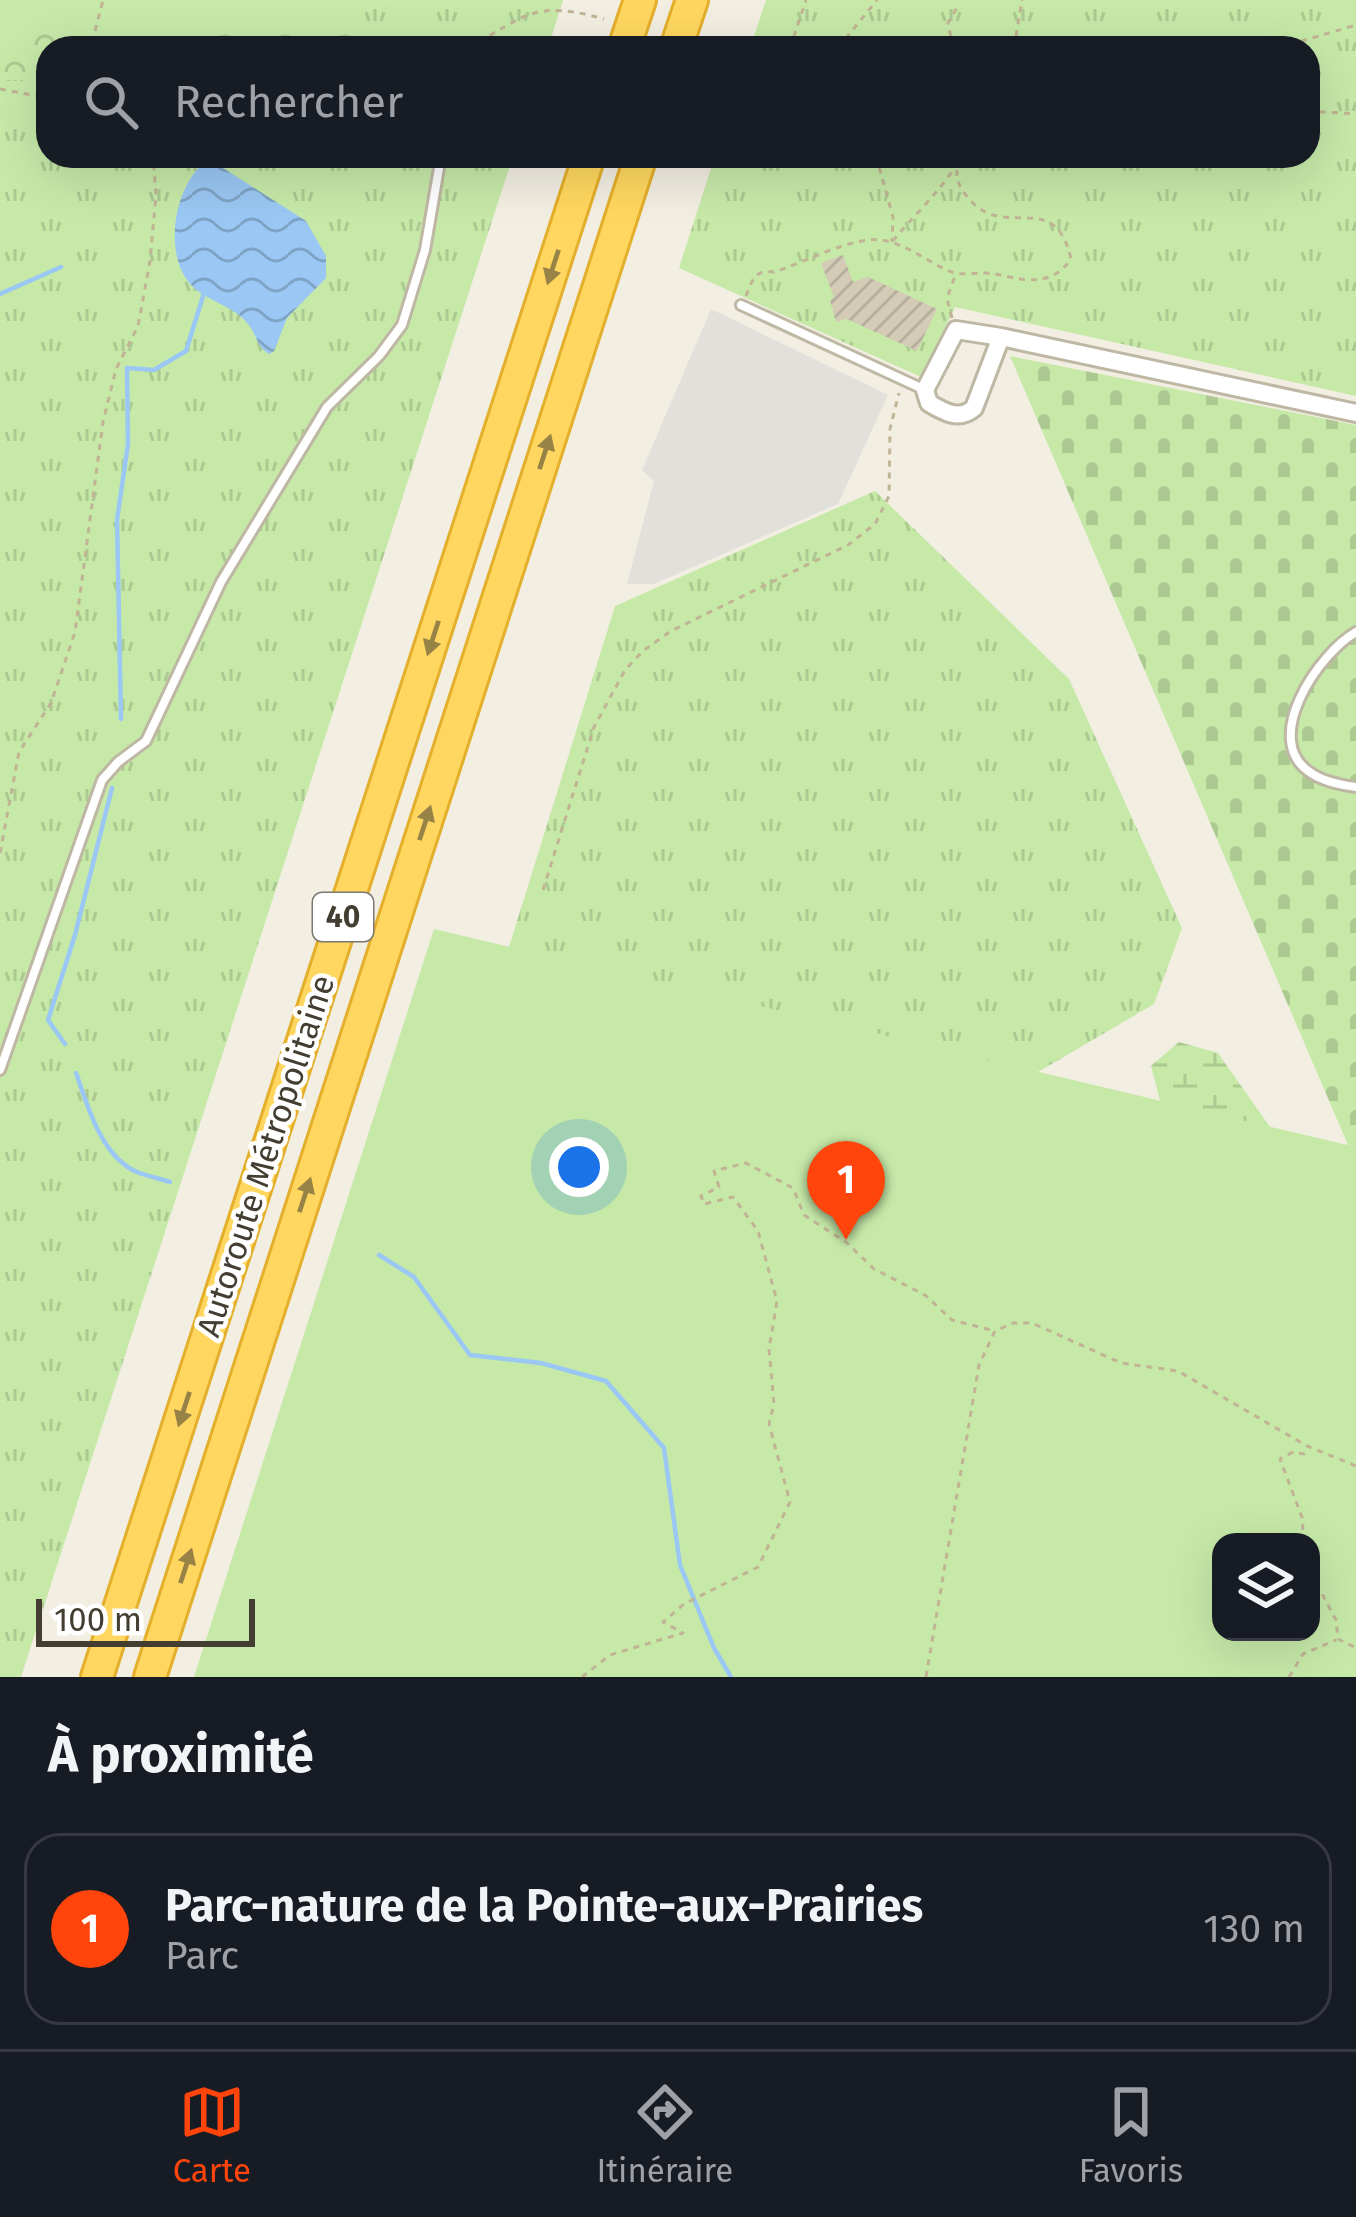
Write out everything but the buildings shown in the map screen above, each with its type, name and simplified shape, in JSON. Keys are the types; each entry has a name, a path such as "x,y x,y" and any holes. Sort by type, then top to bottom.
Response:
{"highway":[{"path":"628,36 640,0"},
{"path":"680,36 692,0"},
{"name":"Autoroute Métropolitaine","path":"97,1677 585,168"},
{"name":"Autoroute Métropolitaine","path":"150,1677 637,168"}],"street":[{"path":"1001,337 983,387 967,414 955,415 929,403 925,390 956,330 1001,337 1356,413"}],"lane":[{"path":"0,1070 102,781 146,741 228,569 328,407 379,356 402,325 425,250 439,168"},
{"path":"742,305 925,390"},
{"path":"1356,632 1338,642 1311,679 1293,713 1291,743 1306,771 1356,787"}],"path":[{"path":"95,31 103,0"},
{"path":"794,36 806,0"},
{"path":"848,36 877,0"},
{"path":"951,36 948,23 958,2 965,0"},
{"path":"1016,36 1022,0"},
{"path":"492,36 546,8 562,7 604,19"},
{"path":"1319,36 1356,25"},
{"path":"0,89 36,96"},
{"path":"1320,110 1356,114"},
{"path":"0,853 19,752 51,704 78,618 104,422 116,369 137,326 150,261 154,168"},
{"path":"879,168 893,217 892,243"},
{"path":"892,243 955,168"},
{"path":"742,305 759,272 774,272 874,239 956,274 994,274 1021,282 1041,280 1064,269 1071,259 1060,231 1042,217 1011,219 980,210 958,186 957,168"},
{"path":"956,274 946,298 956,330"},
{"path":"543,890 593,727 625,670 671,631 848,545 883,514 889,496 890,428 902,380"},
{"path":"582,1677 610,1655 683,1633 663,1622 684,1604 758,1567 790,1502 769,1424 773,1404 770,1349 777,1301 758,1231 733,1197 704,1204 701,1196 718,1187 714,1171 746,1163 793,1189 804,1215 874,1269 926,1294 952,1320 995,1331 1013,1323 1032,1324 1120,1363 1178,1371 1307,1446 1356,1466"},
{"path":"926,1677 979,1365 995,1331"},
{"path":"1303,1533 1304,1520 1280,1459 1293,1452 1304,1454 1307,1446"},
{"path":"1320,1590 1336,1620 1338,1639"},
{"path":"1288,1677 1303,1654 1338,1639 1356,1648"}],"green space":[{"path":"0,0 364,0 365,12 352,36 36,36 36,80 0,77"},
{"path":"0,0 387,0 365,12 210,36 86,36 0,18"},
{"path":"387,0 563,0 552,36 36,36 36,168 509,168 21,1677 0,1677 0,18 365,12"},
{"path":"766,0 1356,0 1356,396 955,307 921,377 679,268 711,168 1320,168 1320,36 754,36"},
{"path":"1010,356 1356,425 1356,1147 1348,1145"},
{"path":"875,491 1069,679 1182,928 1154,1004 1038,1072 509,947 615,606"},
{"path":"434,929 1356,1147 1356,1677 194,1677"},
{"path":"1179,1042 1218,1053 1280,1141 1163,1112 1151,1066"}],"shaded area":[{"path":"711,309 888,395 838,504 654,584 627,584 654,481 642,470"}],"water":[{"path":"223,168 306,221 326,256 326,278 287,318 269,354 242,318 206,297 183,274 177,257 176,220 187,184 197,170"}],"waterway":[{"path":"0,294 61,267"},
{"path":"121,719 117,520 128,444 127,368 154,370 186,351 204,293"},
{"path":"65,1044 48,1020 112,788"},
{"path":"76,1073 94,1123 116,1157 135,1171 170,1182"},
{"path":"379,1255 414,1277 470,1355 541,1363 606,1381 664,1448 680,1565 731,1677"}],"place":[{"name":"Parc-nature de la Pointe-aux-Prairies","path":"846,1240"}]}
